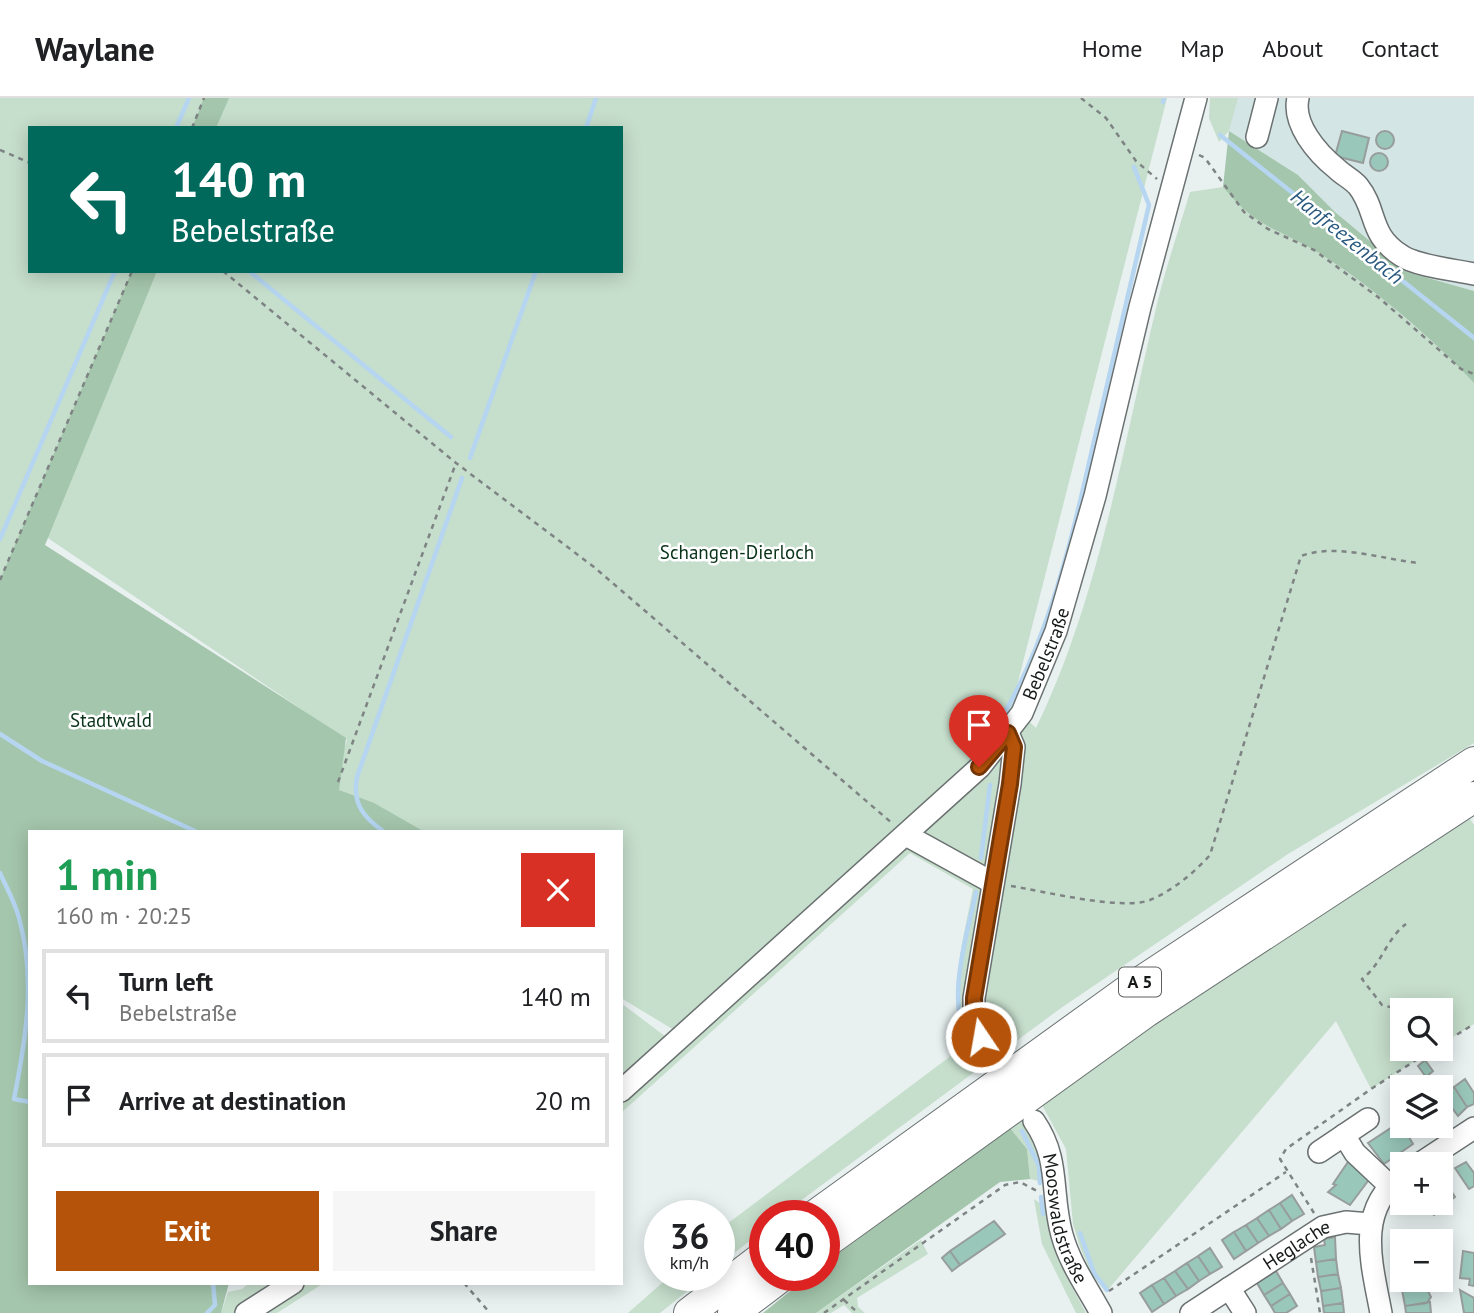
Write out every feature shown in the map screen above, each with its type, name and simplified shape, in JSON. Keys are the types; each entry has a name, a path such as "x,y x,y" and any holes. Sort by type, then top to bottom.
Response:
{"highway":[{"name":"A 5","path":"836,1200 1128,990 1474,762"},
{"name":"A 5","path":"840,1232 1146,1012 1474,797"},
{"path":"689,1313 749,1267"},
{"path":"743,1307 763,1291"}],"street":[{"name":"Bebelstraße","path":"623,1089 906,835 992,755 1008,733 1037,682 1063,608 1095,496 1140,307 1196,98"},
{"path":"1257,137 1267,98"},
{"path":"1298,98 1295,110 1308,139 1335,168 1356,183 1366,198 1374,228 1385,243 1404,258 1474,274"},
{"path":"991,1058 974,1018 974,998 1010,784 1014,747 1008,733"},
{"path":"992,755 1010,784"},
{"path":"906,835 993,883"},
{"path":"1319,1152 1368,1119"},
{"name":"Mooswaldstraße","path":"1034,1121 1052,1154 1061,1234 1071,1260 1098,1308"},
{"path":"1437,1152 1474,1128"},
{"path":"1344,1135 1355,1153 1390,1177"},
{"path":"1381,1313 1369,1245 1370,1224 1390,1189"},
{"name":"Heglache","path":"1191,1313 1213,1307 1229,1288 1323,1227 1346,1222 1370,1224"},
{"path":"246,1313 290,1285"},
{"path":"1229,1288 1245,1313"}],"path":[{"path":"193,126 204,98"},
{"path":"1081,98 1106,118 1136,161 1172,192"},
{"path":"1183,147 1205,158 1244,212 1268,229 1314,250 1378,297 1461,369 1474,374"},
{"path":"0,150 28,162"},
{"path":"0,580 131,273"},
{"path":"225,273 456,463 594,568 906,835"},
{"path":"338,782 456,463"},
{"path":"993,883 1119,903 1148,901 1171,889 1210,855 1301,555 1314,551 1418,563"},
{"path":"1390,1008 1382,1006 1362,979 1375,970 1394,933 1406,924"},
{"path":"1453,1037 1474,1024"},
{"path":"1098,1308 1286,1172"},
{"path":"824,1313 1005,1185 1020,1182 1055,1198"},
{"path":"1310,1257 1320,1313"},
{"path":"466,1285 490,1313"},
{"path":"844,1300 858,1313"}],"shaded area":[{"path":"1237,98 1474,98 1474,291 1407,272 1335,212 1298,175 1229,131"}],"green space":[{"name":"Schangen-Dierloch","path":"0,98 1167,98 1010,713 1014,707 1036,728 1058,678 1093,573 1121,466 1157,304 1190,192 1223,187 1255,218 1314,250 1376,294 1419,330 1474,383 1474,743 1288,854 1061,1008 802,1200 759,1200 964,1046 957,1007 958,968 973,889 910,853 623,1111 623,1005 670,1040 674,1030 623,999 623,830 382,830 325,806 347,740 36,530 0,614"},
{"path":"204,98 229,98 217,126 193,126"},
{"path":"1210,98 1238,98 1229,131 1219,142 1209,118"},
{"path":"1229,131 1298,175 1335,212 1407,272 1474,291 1474,383 1419,329 1376,294 1314,250 1255,218 1235,200 1223,187"},
{"name":"Stadtwald","path":"131,273 156,273 45,545 346,738 339,790 374,803 421,830 28,830 28,1285 228,1285 221,1313 0,1313 0,580"},
{"path":"1470,819 1474,825 1474,1024 1453,1037 1453,998 1390,998 1390,1061 1415,1061 1371,1089 1336,1021 1106,1292 1092,1275 1080,1247 1073,1224 1066,1149 1042,1105 1147,1030 1361,887"},
{"path":"1024,1117 1030,1125 1048,1183 1030,1179 1027,1149 1010,1128"},
{"path":"1010,1128 1027,1149 1030,1179 1000,1182 816,1313 763,1313 790,1291 840,1291 840,1252"},
{"path":"1034,1199 1048,1209 1059,1262 1086,1313 1076,1313 1042,1244"},
{"name":"Schangen-Dierloch","path":"749,1207 749,1242 735,1252 735,1218"},
{"path":"921,1240 928,1254 857,1298 858,1307 865,1313 852,1313 844,1305 831,1313 816,1313"},
{"path":"247,1285 321,1285 277,1313 221,1313 228,1292 242,1289"},
{"path":"653,1291 687,1291 660,1313 628,1313"}],"building":[{"path":"1342,131 1369,138 1363,163 1335,156"},
{"path":"1385,131 1391,134 1394,140 1391,146 1385,149 1379,146 1376,140 1379,134"},
{"path":"1379,153 1385,156 1388,162 1385,168 1379,171 1373,168 1370,162 1373,156"},
{"path":"1426,1061 1433,1071 1425,1075 1418,1066"},
{"path":"1465,1079 1474,1093 1474,1104 1467,1107 1454,1087"},
{"path":"1453,1088 1467,1107 1458,1116 1453,1109"},
{"path":"1390,1129 1390,1138 1409,1138 1413,1144 1401,1152 1390,1152 1390,1160 1384,1164 1368,1143"},
{"path":"1350,1159 1371,1177 1350,1205 1328,1192 1336,1185 1333,1184"},
{"path":"1466,1162 1474,1173 1474,1186 1469,1189 1455,1168"},
{"path":"1292,1195 1304,1214 1292,1221 1280,1203"},
{"path":"1280,1203 1292,1221 1281,1229 1269,1210"},
{"path":"1269,1210 1281,1229 1269,1236 1257,1218"},
{"path":"1257,1218 1269,1236 1258,1243 1246,1225"},
{"path":"994,1221 1005,1234 960,1265 950,1251"},
{"path":"1246,1225 1258,1243 1246,1251 1234,1232"},
{"path":"1234,1232 1246,1251 1234,1259 1222,1240"},
{"path":"1335,1237 1336,1259 1316,1262 1314,1247 1325,1245 1324,1239"},
{"path":"1210,1248 1222,1267 1210,1274 1198,1256"},
{"path":"950,1251 960,1265 952,1271 942,1258"},
{"path":"1463,1251 1474,1253 1474,1286 1469,1285 1470,1279 1460,1278"},
{"path":"1198,1256 1210,1274 1199,1281 1187,1263"},
{"path":"1336,1259 1338,1274 1318,1277 1316,1262"},
{"path":"1187,1263 1199,1281 1188,1289 1175,1271"},
{"path":"1175,1271 1188,1289 1176,1296 1164,1278"},
{"path":"1276,1271 1283,1283 1264,1295 1257,1283"},
{"path":"1338,1274 1341,1288 1321,1291 1318,1277"},
{"path":"1164,1278 1176,1296 1164,1304 1152,1285"},
{"path":"1283,1283 1290,1294 1271,1306 1264,1295"},
{"path":"1152,1285 1164,1304 1152,1312 1140,1293"},
{"path":"1341,1288 1343,1303 1323,1306 1321,1291"},
{"path":"1460,1290 1474,1298 1474,1313 1464,1313"},
{"path":"1402,1292 1428,1292 1431,1297 1427,1303 1405,1306"},
{"path":"1290,1294 1297,1306 1286,1313 1275,1313 1271,1306"},
{"path":"1430,1302 1431,1313 1406,1313 1405,1306"},
{"path":"1343,1303 1344,1313 1324,1313 1323,1306"}],"waterway":[{"path":"177,126 189,98"},
{"path":"587,126 596,98"},
{"path":"1163,102 1164,98"},
{"name":"Hanfreezenbach","path":"1220,135 1474,338"},
{"path":"985,744 1007,710 1025,673 1041,635 1066,557 1149,205 1134,167"},
{"path":"0,539 114,273"},
{"path":"251,273 451,437"},
{"path":"470,458 535,273"},
{"path":"382,830 365,815 358,802 357,777 462,478"},
{"path":"0,734 42,761 193,830"},
{"path":"981,858 990,785"},
{"path":"0,873 17,912 24,941 28,986"},
{"path":"972,1053 959,1014 958,994 959,974 976,892"},
{"path":"28,986 25,1031 14,1099 28,1102"},
{"path":"1022,1131 1039,1166 1040,1183"},
{"path":"1041,1197 1043,1214"},
{"path":"1080,1233 1094,1273 1107,1290"},
{"path":"207,1313 215,1305 213,1285"}],"route":[{"path":"979,767 992,755 1008,733 1014,747 1010,784 974,998 974,1018 981,1037"}]}
